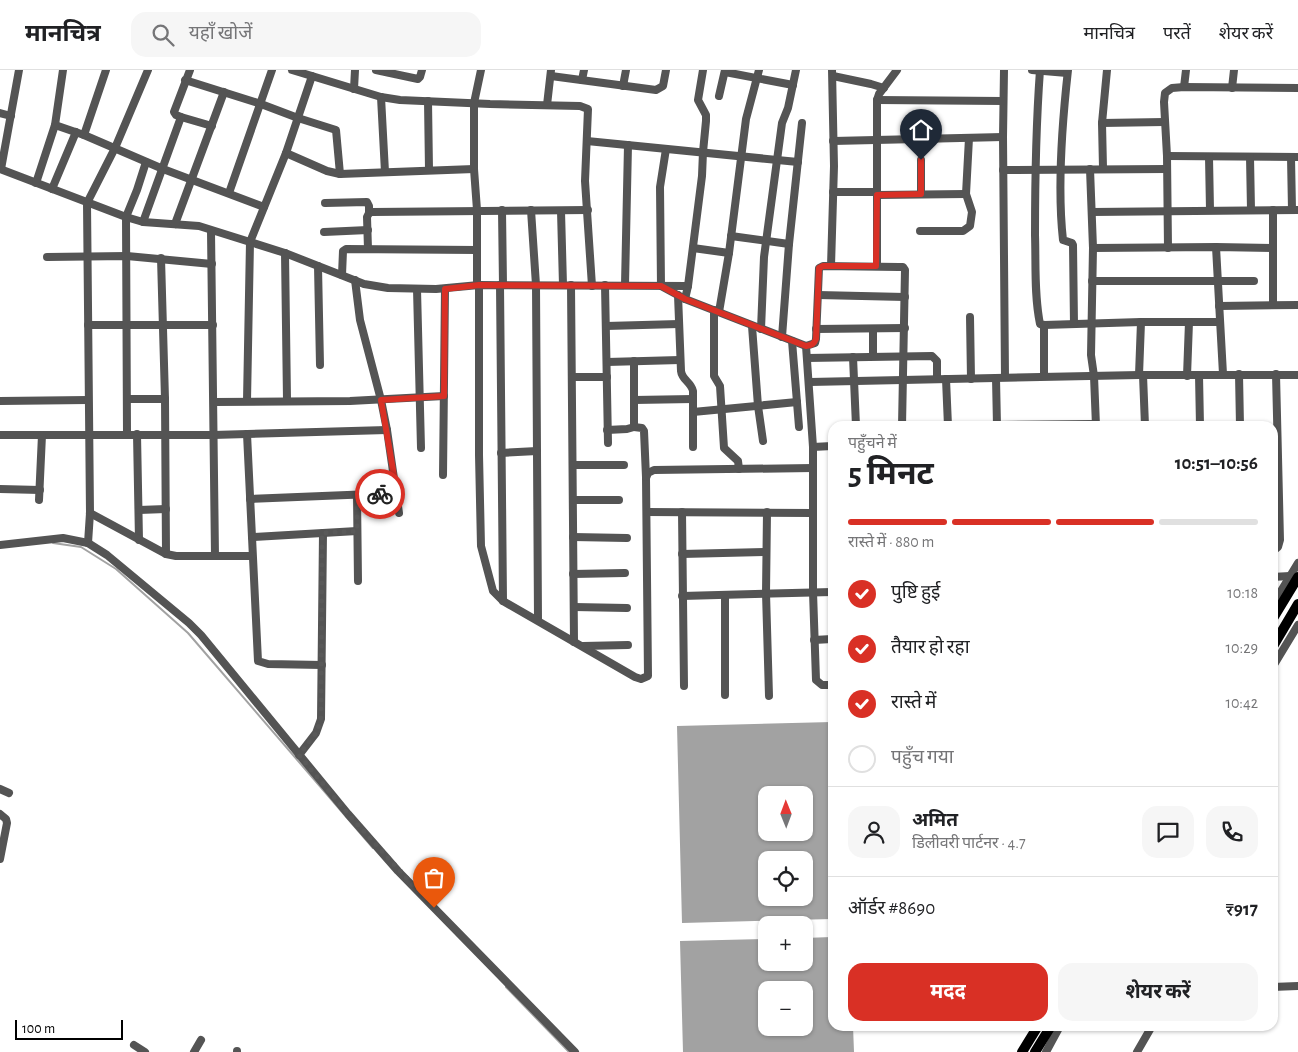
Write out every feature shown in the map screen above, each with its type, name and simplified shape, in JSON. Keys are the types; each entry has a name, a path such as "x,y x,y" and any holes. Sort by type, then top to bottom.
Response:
{"main road":[{"path":"1278,608 1294,577"},
{"path":"1278,638 1298,604"},
{"path":"1022,1052 1035,1031"},
{"path":"1035,1052 1048,1031"}],"street":[{"path":"19,70 0,169 126,217 143,222 199,226 285,252 374,286 417,289 445,289 478,285 688,286"},
{"path":"36,183 55,125 63,70"},
{"path":"52,189 80,133 106,70"},
{"path":"88,543 90,513 88,203 115,148 148,70"},
{"path":"190,70 174,112 181,117 212,126"},
{"path":"229,193 272,70"},
{"path":"292,70 381,97 428,102 580,106 588,109 585,181 592,286"},
{"path":"354,89 355,70"},
{"path":"376,70 418,79 422,70"},
{"path":"481,70 474,103 478,285 478,455 481,546 493,591 503,600 634,677 642,679 648,676 647,512 644,431 639,427 607,430"},
{"path":"582,80 584,70"},
{"path":"623,86 626,70"},
{"path":"546,105 551,73 582,80 658,90 663,86 666,70"},
{"path":"693,447 692,386 682,375 679,324 681,297 688,286 702,176 706,114 699,105 698,94 703,70"},
{"path":"761,329 766,241 782,123 788,108 796,70"},
{"path":"876,266 877,100 897,70"},
{"path":"1004,70 1002,137 1005,377"},
{"path":"1032,70 1068,71 1062,132 1061,169 1063,239 1073,245 1074,324"},
{"path":"1040,70 1036,170 1036,275 1039,322 1044,325 1220,322"},
{"path":"1103,168 1102,123 1108,70"},
{"path":"1184,87 1186,70"},
{"path":"1232,88 1234,70"},
{"path":"719,96 725,71 758,74 793,85"},
{"path":"831,266 834,141 832,73 884,88"},
{"path":"739,469 738,461 724,448 720,386 714,376 717,311 729,253 748,109 758,74"},
{"path":"247,401 250,242 286,153 312,76"},
{"path":"186,80 336,130 340,174"},
{"path":"1168,248 1167,156 1164,122 1165,94 1172,88 1184,87 1298,88"},
{"path":"175,224 224,92"},
{"path":"381,97 385,172"},
{"path":"877,100 1003,101"},
{"path":"428,102 429,170"},
{"path":"0,113 11,116"},
{"path":"143,222 181,117"},
{"path":"1102,123 1164,122"},
{"path":"782,337 789,244 802,123"},
{"path":"55,125 80,133 163,169 264,207"},
{"path":"834,141 1002,137"},
{"path":"920,231 962,231 967,229 972,219 972,212 966,194 969,138"},
{"path":"587,141 798,162"},
{"path":"625,285 628,145"},
{"path":"661,286 660,187 666,148"},
{"path":"286,153 327,171 351,175 474,169"},
{"path":"1092,212 1295,210 1294,157 1167,156"},
{"path":"1209,157 1210,210"},
{"path":"1250,157 1251,210"},
{"path":"921,160 921,194"},
{"path":"127,434 128,325 126,217 146,162"},
{"path":"1090,169 1092,212 1092,355 1096,421"},
{"path":"1003,170 1167,169"},
{"path":"833,192 966,194"},
{"path":"325,203 366,202 369,206 367,217 368,249"},
{"path":"369,213 477,210 588,210"},
{"path":"502,210 503,600"},
{"path":"531,210 536,285 538,620"},
{"path":"1273,210 1273,305"},
{"path":"561,211 563,285"},
{"path":"324,232 368,230"},
{"path":"211,231 215,556"},
{"path":"731,236 789,244"},
{"path":"1216,247 1223,374"},
{"path":"693,248 729,253"},
{"path":"1092,248 1273,248"},
{"path":"342,275 343,251 346,249 476,250"},
{"path":"285,252 287,400"},
{"path":"47,256 126,256 212,264"},
{"path":"161,258 164,324 166,554"},
{"path":"318,266 320,365"},
{"path":"661,286 681,297 806,346 815,343 819,268 831,266 903,267 906,274 902,421"},
{"path":"355,280 360,320 387,430 399,513"},
{"path":"1092,281 1254,282"},
{"path":"572,285 574,607 578,644"},
{"path":"606,285 608,443"},
{"path":"417,289 421,448"},
{"path":"443,475 445,289"},
{"path":"818,295 905,297"},
{"path":"1220,306 1298,305"},
{"path":"970,317 971,379"},
{"path":"1141,322 1144,421"},
{"path":"1187,376 1188,322"},
{"path":"606,326 679,324"},
{"path":"88,325 213,325"},
{"path":"1044,325 1044,376"},
{"path":"752,326 758,406 763,441"},
{"path":"816,329 904,328"},
{"path":"873,329 873,356"},
{"path":"792,341 799,427"},
{"path":"806,346 810,382 813,447 812,592 816,680 822,685 828,685"},
{"path":"808,358 932,356 935,358 937,380"},
{"path":"853,357 856,421"},
{"path":"606,362 680,360"},
{"path":"634,361 634,427"},
{"path":"1239,374 1240,421"},
{"path":"1276,374 1277,421"},
{"path":"810,382 1044,376 1298,374"},
{"path":"1199,375 1200,421"},
{"path":"572,377 607,377"},
{"path":"996,378 997,421"},
{"path":"946,380 948,421"},
{"path":"214,402 381,400 444,396"},
{"path":"127,400 165,399"},
{"path":"634,400 693,399"},
{"path":"0,401 88,400"},
{"path":"693,412 797,402"},
{"path":"0,435 213,435 387,430"},
{"path":"137,434 139,540"},
{"path":"247,434 258,661 268,664 322,665"},
{"path":"39,500 42,435"},
{"path":"813,447 828,446"},
{"path":"502,453 537,451"},
{"path":"1278,457 1280,540 1278,547"},
{"path":"573,465 624,465"},
{"path":"646,478 648,473 654,470 813,468"},
{"path":"0,489 40,490"},
{"path":"250,499 397,493"},
{"path":"357,495 358,582"},
{"path":"573,500 619,500"},
{"path":"139,510 166,509"},
{"path":"647,512 813,512"},
{"path":"682,512 684,686"},
{"path":"767,512 768,696"},
{"path":"90,513 166,554 252,556"},
{"path":"252,537 357,531"},
{"path":"299,755 311,741 320,726 322,533"},
{"path":"573,537 627,538"},
{"path":"0,544 63,538 88,543 107,555 189,623 201,635 348,814 398,871 575,1052"},
{"path":"682,554 766,552"},
{"path":"1278,598 1294,577 1298,563"},
{"path":"574,574 625,573"},
{"path":"1278,576 1294,577"},
{"path":"682,596 828,592"},
{"path":"725,595 725,695"},
{"path":"574,607 627,608"},
{"path":"1278,658 1298,625"},
{"path":"814,640 828,639"},
{"path":"578,644 628,645"},
{"path":"0,789 9,793"},
{"path":"0,814 6,819 7,823 0,860"},
{"path":"1278,987 1298,986"},
{"path":"1046,1052 1057,1031"},
{"path":"1137,1052 1149,1031"},
{"path":"194,1052 201,1040"},
{"path":"134,1045 145,1052"}],"shaded area":[{"path":"828,722 828,919 813,920 813,916 758,916 758,921 682,923 677,726"},
{"path":"828,937 828,1031 853,1031 854,1052 683,1052 680,941 758,939 758,971 813,971 813,938"}],"waterway":[{"path":"53,543 81,547 116,569 188,633 373,848"},
{"path":"506,987 569,1052"}],"way so far":[{"path":"380,494 357,495 357,531 322,533 321,720 320,726 311,741 299,755 398,871 434,908"}],"route":[{"path":"380,494 397,493 381,400 444,396 445,289 479,285 661,286 685,299 752,326 806,346 811,345 815,343 816,339 819,268 823,266 876,266 877,195 921,194 921,160"}]}
